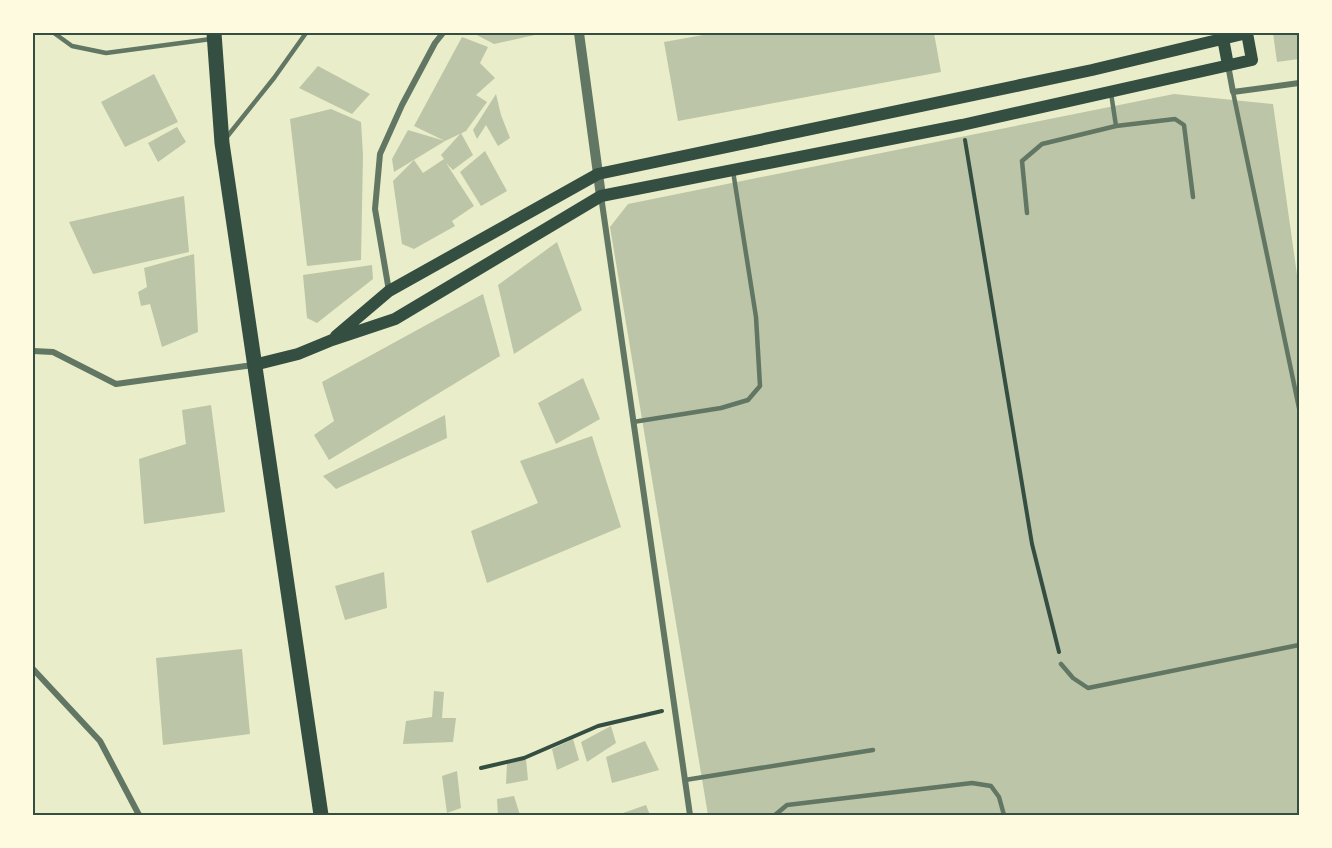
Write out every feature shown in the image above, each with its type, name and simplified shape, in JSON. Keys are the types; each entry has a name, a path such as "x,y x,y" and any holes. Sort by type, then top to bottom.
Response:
{"main road":[{"path":"254,365 298,354 395,319 601,196 962,125 1252,60 1247,33 1222,35 1092,70 598,174 389,291 332,340"},
{"path":"1222,35 1228,65"},
{"path":"214,36 222,143 321,815"}],"street":[{"path":"389,291 375,209 380,154 402,105 435,43 443,33"},
{"path":"579,33 690,815"},
{"path":"1228,65 1233,92 1299,83"},
{"path":"33,351 53,352 116,384 254,365"},
{"path":"33,669 100,741 139,815"}],"lane":[{"path":"54,33 72,46 106,53 214,36"},
{"path":"222,143 274,78 306,33"},
{"path":"1233,92 1299,408"},
{"path":"1111,93 1116,126"},
{"path":"1027,213 1022,161 1042,144 1116,126 1175,119 1184,125 1193,197"},
{"path":"633,422 721,408 748,400 760,386 756,317 733,171"},
{"path":"1061,664 1073,678 1088,688 1299,645"},
{"path":"685,780 873,750"},
{"path":"775,815 787,805 972,783 991,786 999,796 1004,815"}],"path":[{"path":"962,125 1032,544 1061,664"},
{"path":"481,768 525,758 598,726 674,708"}],"building":[{"path":"473,33 539,33 539,34 494,44"},
{"path":"714,33 934,33 941,72 678,121 664,42"},
{"path":"1273,33 1299,33 1299,59 1277,62"},
{"path":"462,37 488,47 480,63 495,78 476,95 487,102 466,131 445,141 414,126"},
{"path":"318,66 370,94 352,114 299,88"},
{"path":"154,74 178,122 125,147 101,102"},
{"path":"496,94 510,138 498,146 486,125 477,139 473,130"},
{"path":"1174,94 1273,104 1299,289 1299,815 708,815 610,227 628,204"},
{"path":"331,109 361,122 363,155 361,260 307,266 290,119"},
{"path":"177,127 186,142 158,162 148,143"},
{"path":"408,130 445,141 394,172 392,159"},
{"path":"461,133 473,155 453,170 446,163 474,206 452,221 455,226 414,249 402,244 393,181 414,160 423,173 444,159 441,155"},
{"path":"485,151 507,191 481,206 460,172"},
{"path":"184,196 189,252 93,274 69,222"},
{"path":"557,242 582,310 514,354 498,285"},
{"path":"194,254 198,332 162,347 150,304 141,306 138,292 147,287 144,268"},
{"path":"372,265 373,279 317,323 307,318 303,275"},
{"path":"483,294 500,356 329,460 314,435 334,421 322,382"},
{"path":"583,378 600,419 556,444 538,403"},
{"path":"211,405 225,512 144,524 139,459 186,444 182,410"},
{"path":"445,415 447,438 336,489 323,476"},
{"path":"592,436 621,527 487,583 471,531 538,503 520,461"},
{"path":"384,572 387,608 345,620 335,586"},
{"path":"242,649 250,734 163,745 156,658"},
{"path":"434,691 444,692 442,718 456,718 453,742 403,744 406,721 432,717"},
{"path":"611,726 616,743 587,762 581,742"},
{"path":"573,739 579,760 557,770 552,749"},
{"path":"645,741 659,770 612,783 606,757"},
{"path":"526,759 528,780 506,784 507,763"},
{"path":"457,771 461,808 447,813 442,776"},
{"path":"514,796 520,815 498,815 497,799"},
{"path":"646,805 650,815 624,815 623,813"}]}
